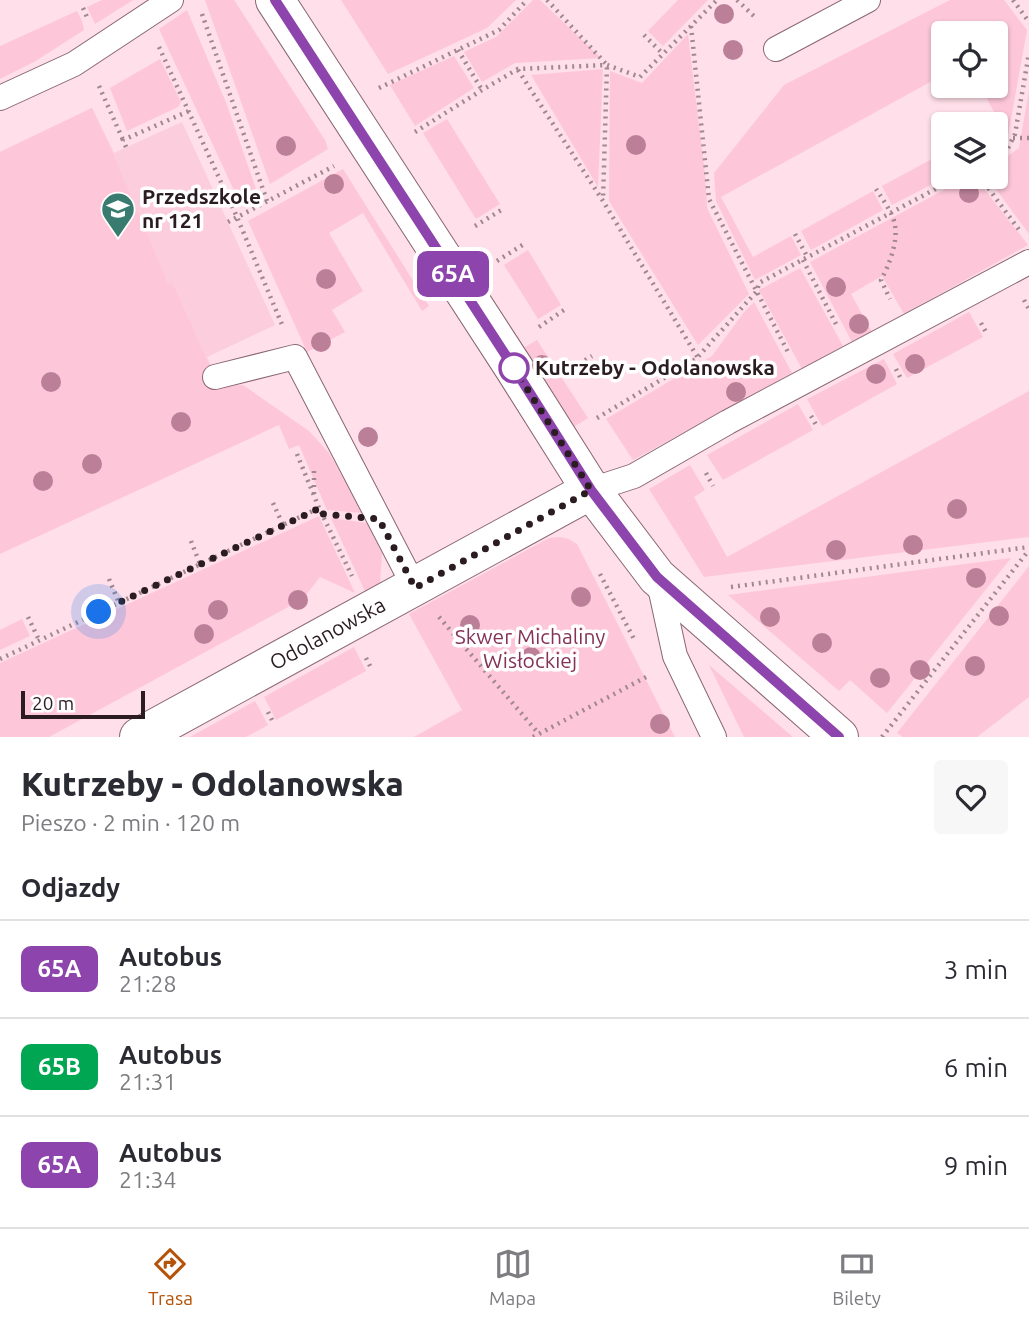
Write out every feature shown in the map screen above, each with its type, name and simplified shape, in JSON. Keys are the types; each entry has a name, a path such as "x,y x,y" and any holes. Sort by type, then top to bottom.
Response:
{"street":[{"path":"275,0 591,490 657,577 839,737"},
{"name":"Odolanowska","path":"139,737 369,612 424,599 591,490"}],"lane":[{"path":"0,98 74,64 171,0"},
{"path":"776,50 868,0"},
{"path":"591,490 634,475 1029,262"},
{"path":"215,377 295,357 424,599"},
{"path":"657,577 675,656 714,737"}],"path":[{"path":"344,108 384,85 499,30 527,0"},
{"path":"547,0 607,65 603,201"},
{"path":"415,132 518,69 607,65 640,77 717,0"},
{"path":"737,0 757,19"},
{"path":"1013,0 1029,22"},
{"path":"201,13 267,201"},
{"path":"146,17 237,217 295,357"},
{"path":"691,26 709,200 803,382"},
{"path":"643,35 663,54"},
{"path":"458,50 482,90"},
{"path":"1008,148 1013,138 1029,53"},
{"path":"518,69 603,201 698,358"},
{"path":"126,148 123,140 189,111"},
{"path":"1013,138 1029,138"},
{"path":"228,222 335,165"},
{"path":"876,189 895,223 895,237 888,266 881,280"},
{"path":"597,418 698,358 757,291 759,283 935,189"},
{"path":"989,189 1021,232"},
{"path":"475,226 503,209"},
{"path":"795,233 853,356"},
{"path":"497,261 524,244"},
{"path":"539,327 564,310"},
{"path":"567,371 592,356"},
{"path":"297,454 369,612"},
{"path":"273,503 283,526"},
{"path":"0,659 200,564 321,511 379,519"},
{"path":"191,541 200,564"},
{"path":"720,588 1029,549"},
{"path":"882,737 1029,549"},
{"path":"109,579 119,603"},
{"path":"424,599 539,734"},
{"path":"28,617 39,640"},
{"path":"533,737 652,674"},
{"path":"549,730 549,737"}],"shaded area":[{"path":"92,108 114,153 182,122 275,325 207,357 226,401 0,152"}],"green space":[{"path":"102,0 133,0 95,24 87,7"},
{"path":"205,0 234,0 325,140 328,149 270,184"},
{"path":"341,0 516,0 487,28 388,74"},
{"path":"533,0 540,0 601,58 515,63 482,82 464,52 496,37"},
{"path":"678,0 708,0 663,46 648,31"},
{"path":"950,0 1004,0 1027,30 1008,135 1008,112 994,112 987,98 1008,98 1008,21 931,21 931,82 721,197 753,257 791,236 801,255 755,280 716,201 714,173 784,85"},
{"path":"187,10 227,105 256,189 238,199 159,29"},
{"path":"77,11 84,30 34,62 0,79 0,46"},
{"path":"688,34 707,208 749,294 698,345 609,201 610,71 642,83"},
{"path":"454,56 474,88 415,126 390,85"},
{"path":"160,59 181,102 178,107 127,131 110,88"},
{"path":"603,69 598,187 531,75"},
{"path":"1029,90 1029,234 996,189 1008,189 1008,156 1019,148"},
{"name":"Przedszkole nr 121","path":"92,108 168,284 172,282 219,386 243,385 309,431 329,453 363,513 327,510 299,445 289,449 279,425 0,554 0,152"},
{"path":"447,119 500,204 476,219 423,133"},
{"path":"931,159 931,185 892,205 882,186"},
{"path":"343,169 429,306 422,311 363,213 329,233 363,291 332,310 345,332 307,352 248,221"},
{"path":"946,189 984,189 1028,245 904,314 882,276 851,294 872,332 852,342 810,262"},
{"path":"873,191 883,210 811,250 801,231"},
{"path":"528,250 561,305 538,319 504,265"},
{"path":"800,268 843,346 802,369 759,290"},
{"path":"754,302 792,373 633,460 606,419 712,356"},
{"path":"969,312 983,337 907,378 893,354"},
{"path":"537,340 588,418 574,427 522,349"},
{"path":"884,359 897,384 822,426 807,399"},
{"path":"1029,391 1029,537 704,577 649,489 690,465 705,490 694,497 727,557"},
{"path":"798,404 813,430 723,480 707,455"},
{"path":"319,516 355,593 320,577 303,599 49,737 0,737 0,663"},
{"path":"331,518 367,523 382,553 380,584 369,600"},
{"name":"Skwer Michaliny Wisłockiej","path":"560,537 577,544 675,737 414,737 462,710 409,614 549,538"},
{"path":"1011,558 887,713 850,680 839,691 728,595"},
{"path":"1029,566 1029,697 977,737 903,737 897,733"},
{"path":"22,619 30,636 0,650 0,630"},
{"path":"354,647 366,671 276,720 264,697"},
{"path":"709,665 793,737 744,737"},
{"path":"255,701 268,725 246,737 190,737"}],"bus line":[{"name":"65A","path":"275,0 591,490 657,577 839,737"}],"place":[{"name":"Przedszkole nr 121","path":"118,239"},
{"name":"Kutrzeby - Odolanowska","path":"514,368"}],"route":[{"path":"99,612 320,508 322,514 379,519 415,588 591,490 514,368"}]}
